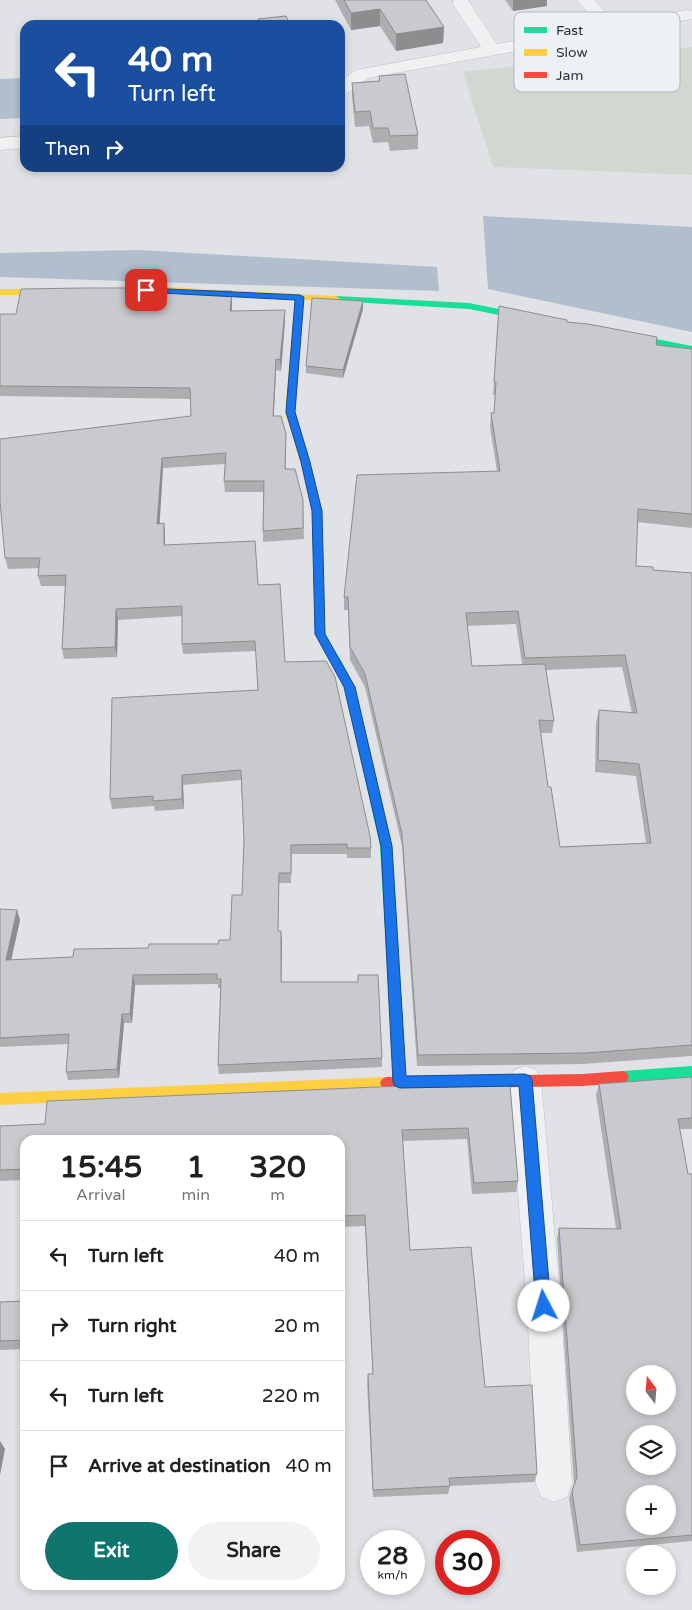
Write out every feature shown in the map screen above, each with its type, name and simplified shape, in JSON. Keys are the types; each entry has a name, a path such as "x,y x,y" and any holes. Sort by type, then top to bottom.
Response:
{"street":[{"path":"586,0 596,12"},
{"path":"466,1 492,50"},
{"path":"345,86 362,74 514,46"},
{"path":"0,144 20,142"},
{"path":"96,291 164,290 469,306 546,321"},
{"path":"0,292 67,292"},
{"path":"300,297 290,412 306,462 317,511 320,634 350,687 386,846 400,1082"},
{"path":"605,332 692,349"},
{"path":"0,1099 400,1082 583,1080 692,1072"},
{"path":"525,1080 544,1306 554,1484"}],"shaded area":[{"path":"692,47 692,175 493,167 463,72 514,66 514,92 680,92 680,48"}],"water":[{"path":"20,78 20,118 0,119 0,79"},
{"path":"483,216 692,227 692,332 488,289"},
{"path":"138,250 437,267 439,291 0,277 0,253"}],"building":[{"path":"344,0 426,0 444,27 396,34 380,9 351,13"},
{"path":"286,16 288,20 258,20"},
{"path":"405,74 418,135 390,136 388,128 373,128 370,111 355,112 352,83 380,81 379,76"},
{"path":"145,288 144,291 232,291 230,311 285,310 280,360 276,359 273,416 281,416 286,434 285,469 295,469 303,500 303,528 263,531 264,481 224,481 226,453 162,458 157,524 164,523 164,545 255,541 258,585 280,584 285,662 326,661 335,677 371,848 347,848 347,844 291,845 291,873 279,873 278,931 281,931 281,982 358,982 358,975 378,975 382,1058 218,1065 221,979 217,979 217,974 133,975 130,1014 122,1014 117,1069 66,1072 69,1034 0,1038 0,909 17,910 6,960 73,957 74,949 148,948 149,944 218,944 219,940 230,940 232,895 242,895 244,840 241,770 182,775 182,799 153,801 153,796 110,799 112,698 258,690 255,641 182,644 182,606 116,609 115,647 62,649 66,575 38,576 40,558 5,558 0,501 0,439 191,416 190,388 0,386 0,314 16,314 21,289"},
{"path":"312,298 363,301 343,370 306,366"},
{"path":"499,306 567,320 567,322 657,337 656,345 692,349 692,514 638,509 636,566 653,567 653,570 692,573 692,1045 586,1053 418,1055 402,834 365,674 350,647 348,597 344,597 357,475 500,471 491,413 494,413 496,382 494,382","holes":["518,611 525,658 625,655 637,713 599,710 598,760 639,764 651,843 560,847 551,787 548,787 539,720 554,721 545,664 472,666 466,613"]},
{"path":"692,1077 692,1118 678,1119 688,1174 692,1174 692,1535 580,1545 572,1491 577,1477 559,1228 621,1229 599,1084"},
{"path":"510,1085 518,1181 474,1183 468,1128 402,1130 410,1250 471,1247 485,1387 532,1385 537,1474 449,1478 450,1486 373,1490 368,1374 373,1374 365,1215 345,1216 345,1135 20,1135 20,1169 0,1170 0,1126 45,1124 47,1101 401,1086"},
{"path":"20,1301 20,1340 0,1341 0,1302"}],"traffic: fast":[{"path":"336,299 469,306 534,319"},
{"path":"621,335 692,349"},
{"path":"335,660 350,687 386,846 400,1082"},
{"path":"623,1077 692,1072"}],"traffic: slow":[{"path":"106,291 164,290 336,299"},
{"path":"0,292 58,292"},
{"path":"300,297 290,412 305,461 317,511 320,634 335,660"},
{"path":"0,1099 386,1083"}],"traffic: jam":[{"path":"386,1083 583,1080 623,1077"}],"route":[{"path":"146,290 300,297 290,412 306,462 317,511 320,634 350,687 386,846 400,1082 525,1080 544,1306"}]}
